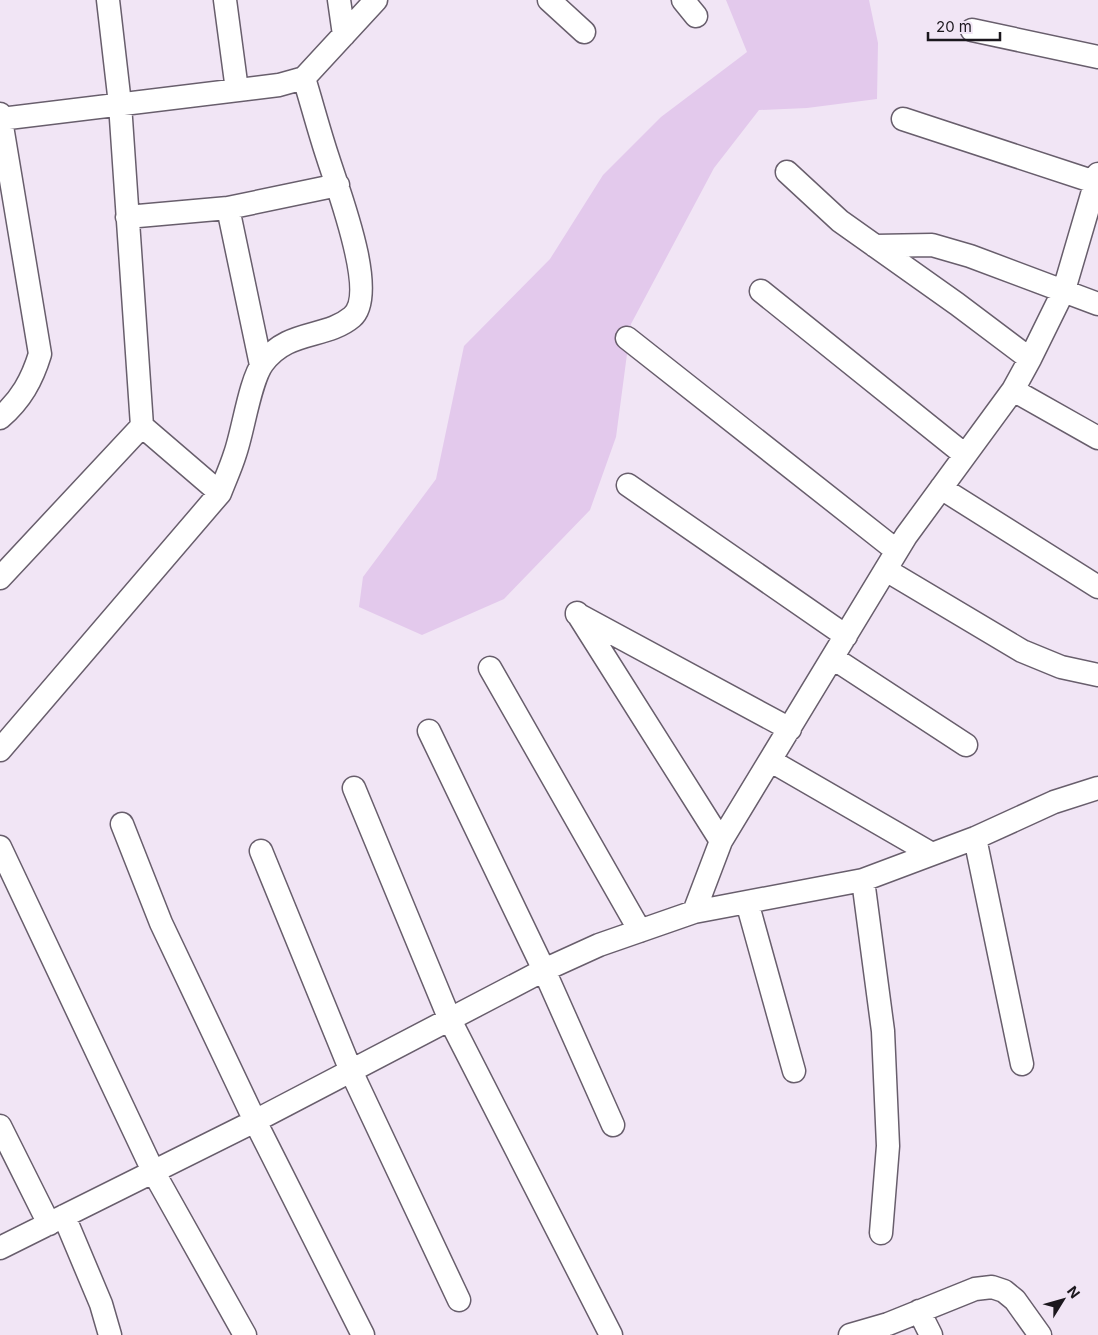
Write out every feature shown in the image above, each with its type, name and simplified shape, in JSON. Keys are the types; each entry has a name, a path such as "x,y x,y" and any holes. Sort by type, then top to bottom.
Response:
{"street":[{"path":"108,0 120,104 142,426 220,493"},
{"path":"225,0 237,90"},
{"path":"339,0 344,35"},
{"path":"0,119 279,85 304,78 376,0"},
{"path":"549,0 584,32"},
{"path":"972,30 1098,58"},
{"path":"0,750 220,493 236,454 261,365 276,349 292,341 342,324 354,316 361,301 355,243 304,78"},
{"path":"0,114 40,354 32,380 11,409 0,418"},
{"path":"694,912 721,840 886,570 965,455 1013,390 1064,290 1097,180 903,119"},
{"path":"786,172 840,221 1030,359"},
{"path":"127,217 228,208 338,185"},
{"path":"228,208 261,365"},
{"path":"875,246 932,245 970,256 1098,304"},
{"path":"761,290 965,455"},
{"path":"626,338 898,551"},
{"path":"1013,390 1098,438"},
{"path":"0,578 142,426"},
{"path":"628,485 846,636"},
{"path":"942,488 1098,587"},
{"path":"886,570 1022,651 1061,667 1098,676"},
{"path":"721,840 576,613 790,729"},
{"path":"833,658 966,745"},
{"path":"490,668 640,931"},
{"path":"429,731 544,970 613,1125"},
{"path":"771,761 932,854"},
{"path":"354,788 450,1020 611,1335"},
{"path":"0,1248 351,1071 544,970 600,945 694,912 863,880 975,838 1054,802 1098,788"},
{"path":"122,824 161,923 255,1120 363,1335"},
{"path":"975,838 1022,1064"},
{"path":"0,847 153,1171 245,1335"},
{"path":"261,851 351,1071 459,1300"},
{"path":"863,880 883,1032 888,1146 881,1233"},
{"path":"747,902 794,1071"},
{"path":"0,1126 56,1220 101,1304 110,1335"},
{"path":"850,1335 888,1324 975,1289 992,1287 1004,1291 1015,1300 1040,1335"},
{"path":"919,1311 931,1335"}],"shaded area":[{"path":"726,0 869,0 878,43 877,99 807,108 759,110 714,168 631,324 616,437 590,510 504,599 422,635 359,607 363,577 436,479 464,346 550,259 603,175 661,117 747,52"}]}
